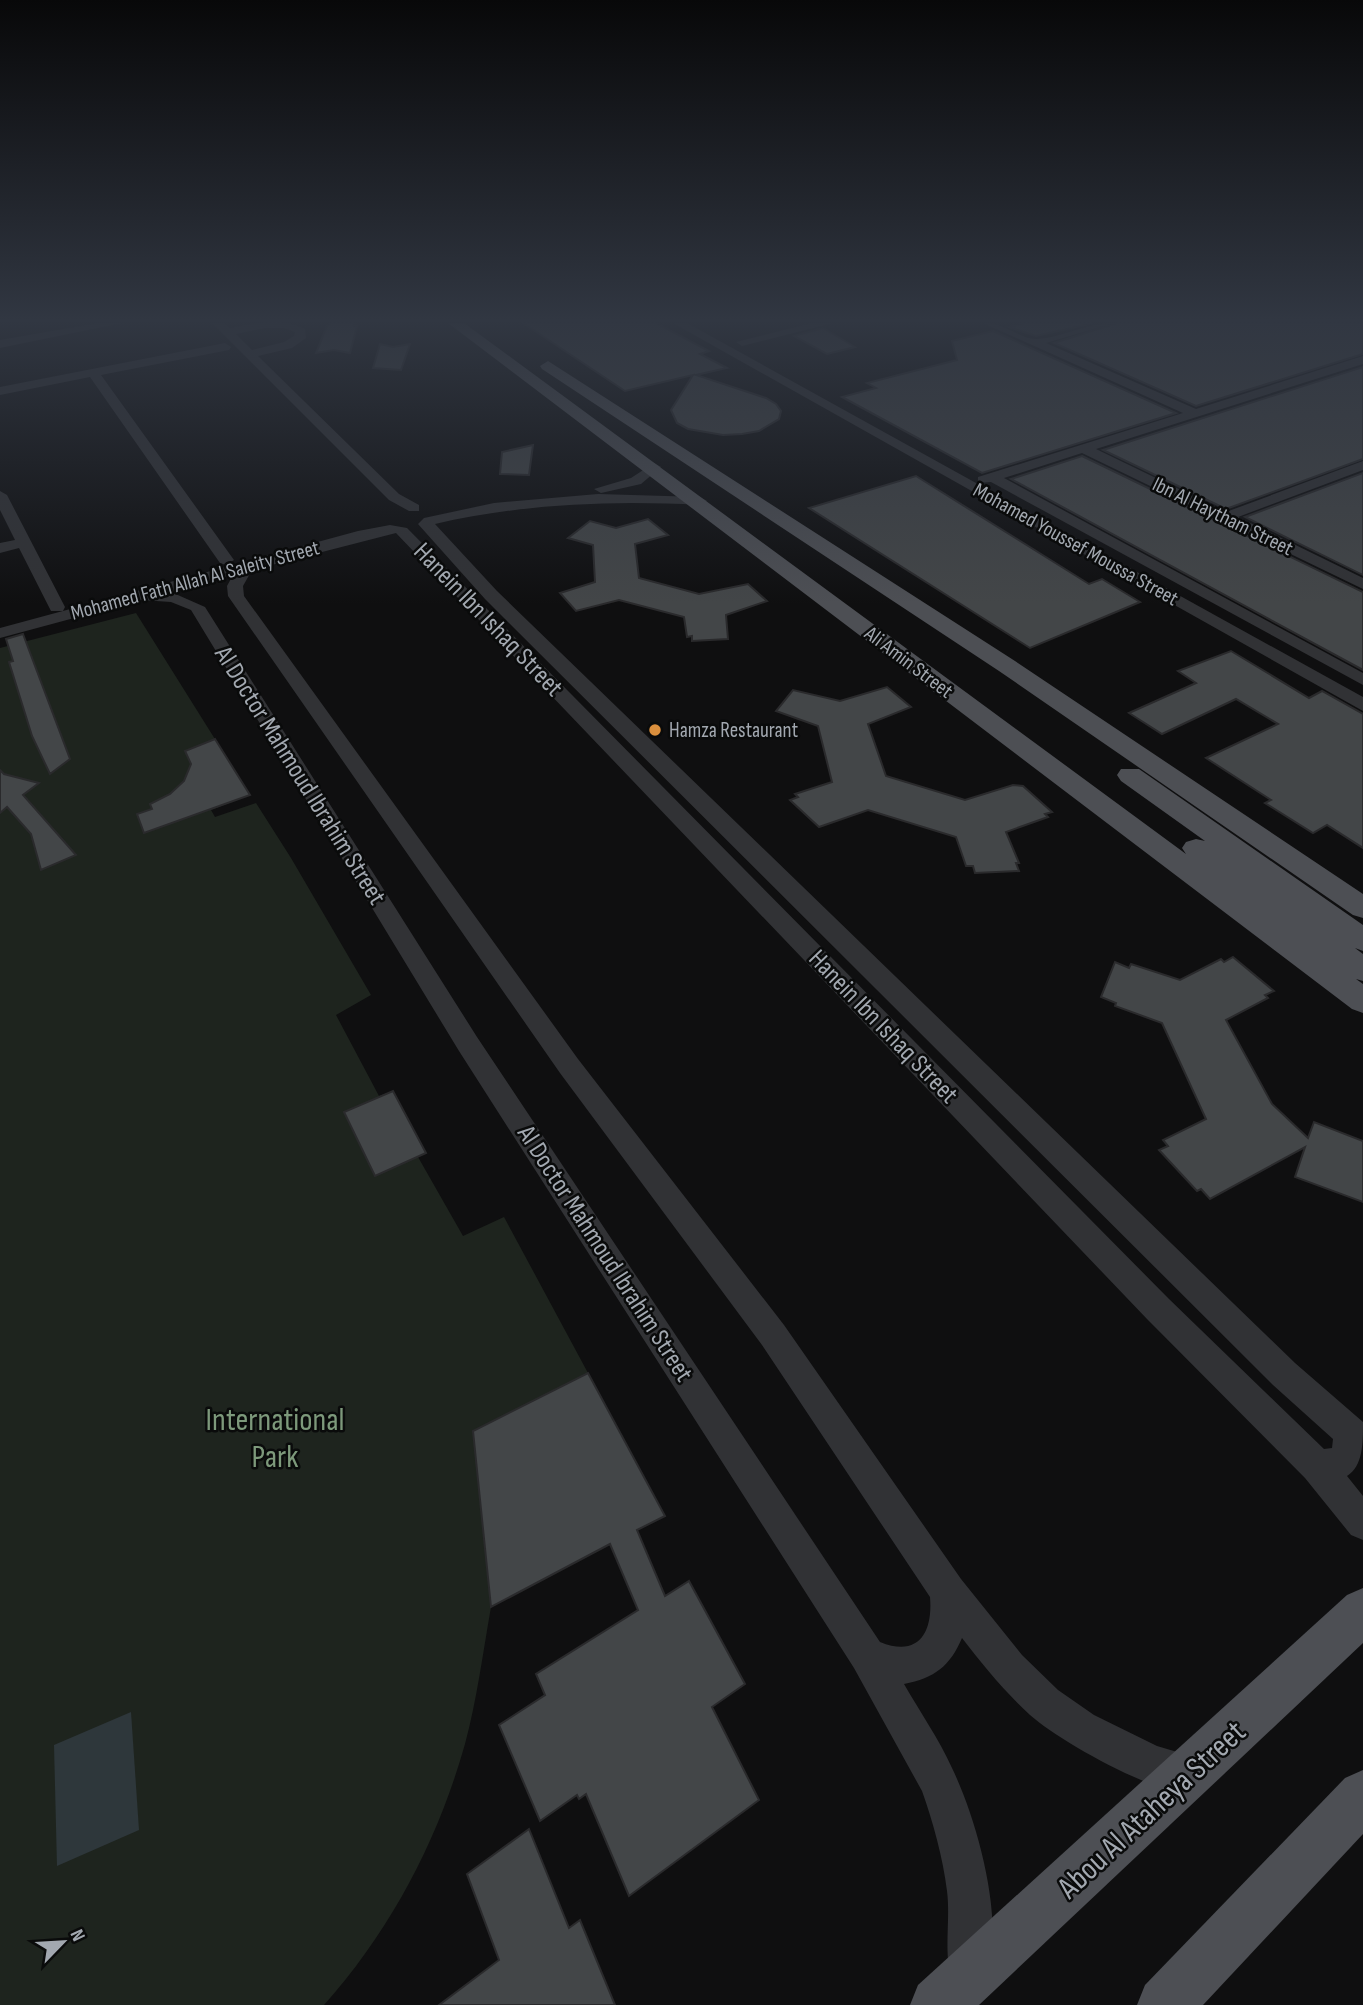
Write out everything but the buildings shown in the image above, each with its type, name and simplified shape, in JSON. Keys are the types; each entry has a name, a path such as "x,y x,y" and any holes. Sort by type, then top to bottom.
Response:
{"main road":[{"name":"Ali Amin Street","path":"584,417 750,538 818,594 1363,1001"},
{"name":"Ali Amin Street","path":"626,417 1007,666 1363,908"},
{"path":"753,500 792,537 1222,854 1363,970"},
{"path":"750,538 818,573 1222,854 1363,940"},
{"name":"Abou Al Ataheya Street","path":"953,1990 1191,1774 1363,1611"},
{"path":"1165,2005 1363,1796"}],"street":[{"path":"126,417 236,564 235,586 217,599 141,595"},
{"name":"Hanein Ibn Ishaq Street","path":"297,417 401,517 1158,1309 1317,1466 1363,1523"},
{"name":"Hanein Ibn Ishaq Street","path":"313,417 397,499 401,517 509,613 1274,1364 1356,1439"},
{"name":"Mohamed Youssef Moussa Street","path":"848,417 1363,705"},
{"path":"879,417 916,437"},
{"path":"969,484 1184,417"},
{"name":"Ibn Al Haytham Street","path":"1083,449 1360,580"},
{"path":"1225,517 1363,465"},
{"name":"Mohamed Youssef Moussa Street","path":"969,466 1363,680"},
{"name":"Mohamed Fath Allah Al Saleity Street","path":"0,633 141,595 236,564 401,517 620,486 643,477 654,467"},
{"path":"620,486 633,489 637,494 635,499"},
{"path":"0,495 57,607"},
{"name":"Mohamed Fath Allah Al Saleity Street","path":"401,517 635,499 700,501"},
{"path":"0,548 24,542"},
{"name":"Mohamed Fath Allah Al Saleity Street","path":"0,622 236,564"},
{"name":"Al Doctor Mahmoud Ibrahim Street","path":"217,599 772,1335 948,1592 1009,1668 1045,1703 1116,1749 1153,1764 1191,1774"},
{"name":"Al Doctor Mahmoud Ibrahim Street","path":"217,599 468,1044 867,1655 938,1781 950,1813 968,1889 971,1932 953,1990"},
{"path":"1317,1466 1338,1465 1346,1460 1356,1439"},
{"path":"867,1655 896,1666 925,1660 945,1638 950,1616 948,1592"}],"green space":[{"name":"International Park","path":"136,613 250,795 211,810 215,817 256,803 371,995 336,1015 379,1096 393,1091 426,1153 418,1157 463,1236 504,1217 665,1516 491,1607 465,1744 441,1815 410,1882 391,1915 324,2005 0,2005 0,648"}],"shaded area":[{"path":"131,1712 139,1830 57,1866 54,1745"}],"place":[{"name":"Hamza Restaurant","path":"655,730"}]}
